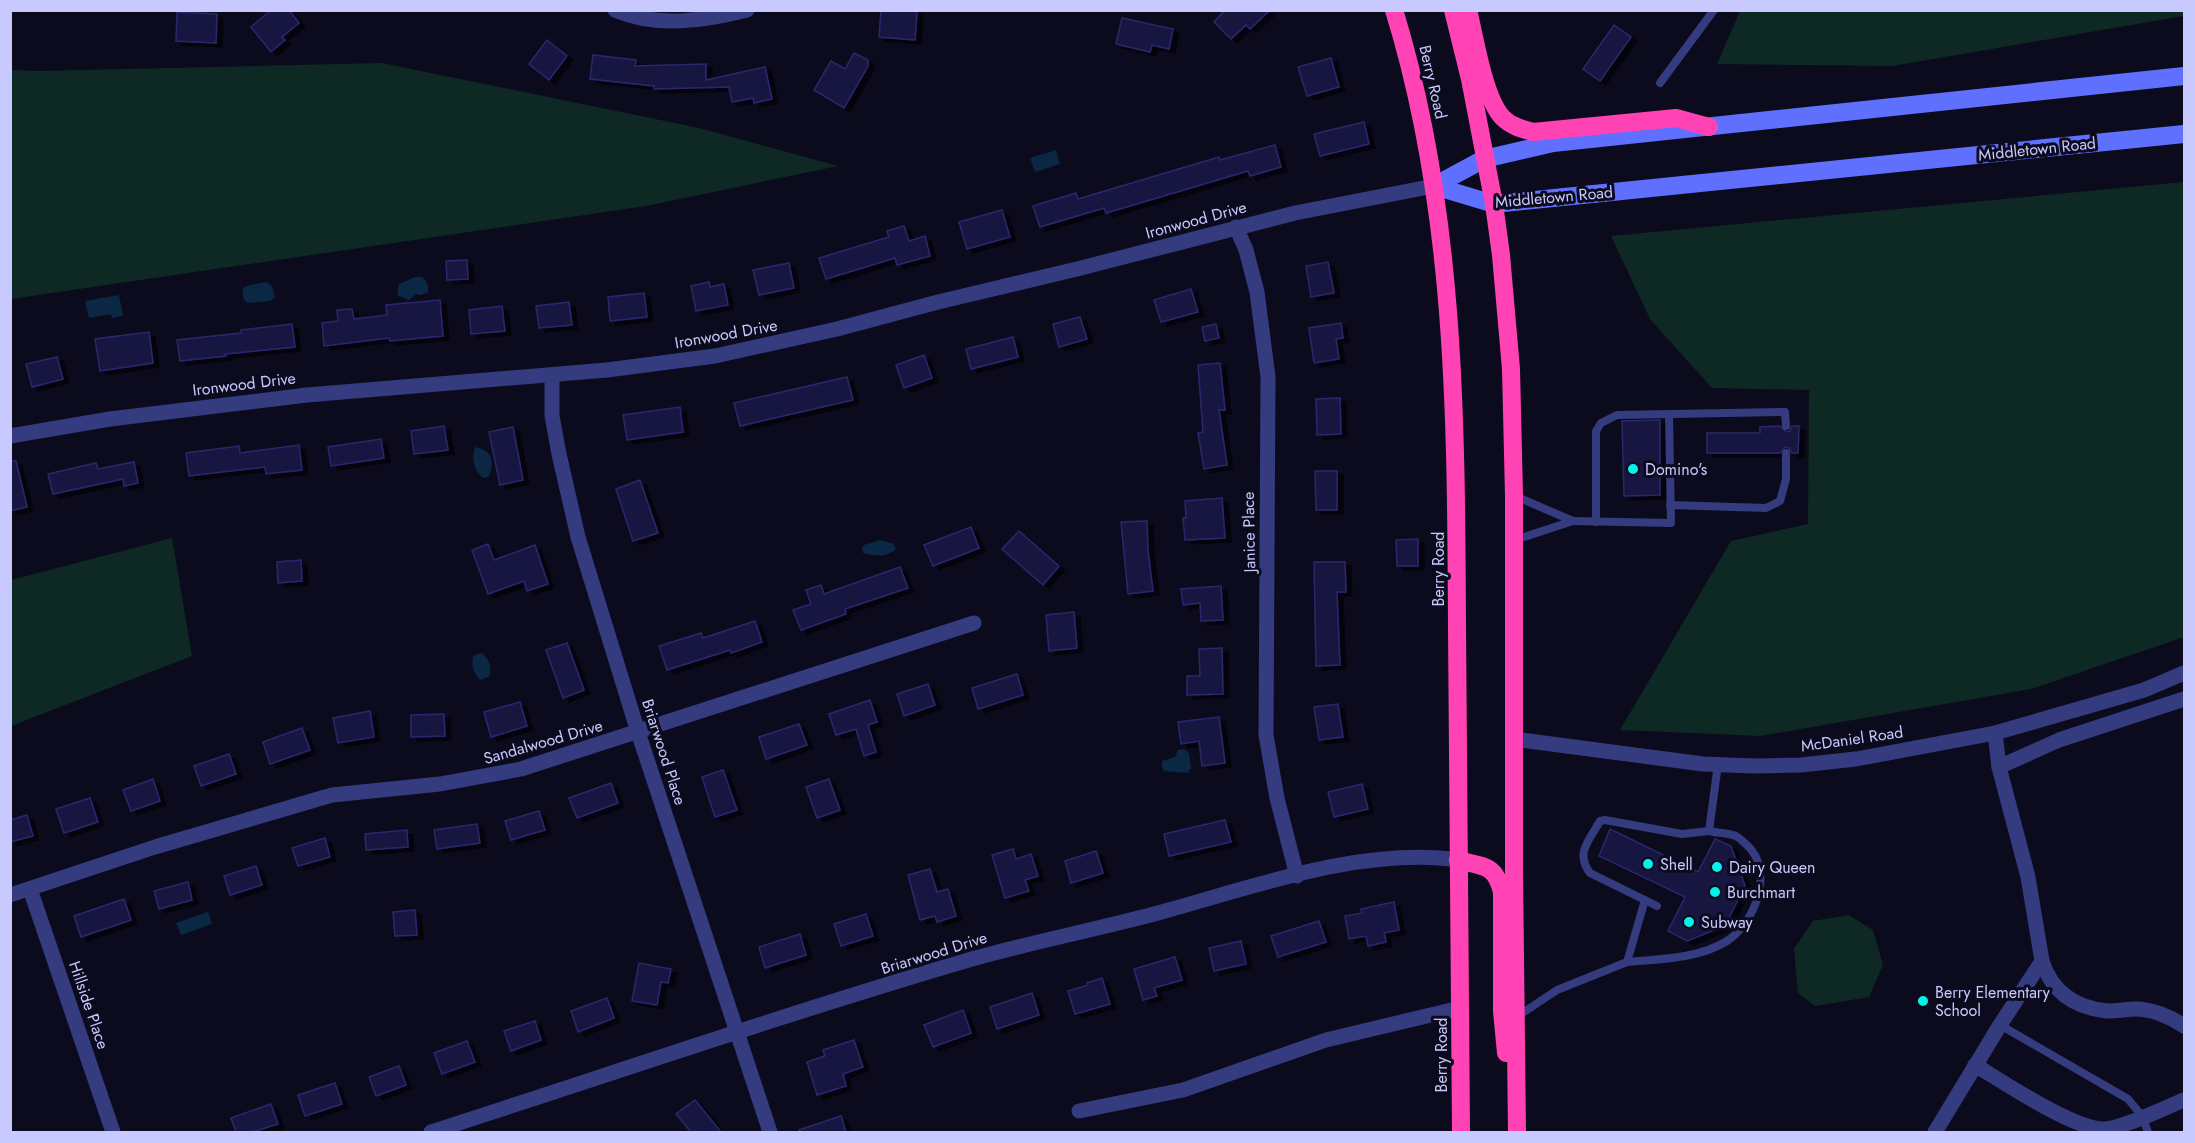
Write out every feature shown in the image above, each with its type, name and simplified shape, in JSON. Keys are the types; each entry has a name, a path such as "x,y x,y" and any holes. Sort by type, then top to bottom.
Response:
{"highway":[{"name":"Berry Road","path":"1394,10 1420,108 1434,186 1451,339 1458,532 1461,1132"},
{"path":"1453,10 1470,79 1494,204 1511,369 1514,496 1515,1132"},
{"path":"1468,10 1491,99 1504,119 1515,126 1533,132 1676,118 1709,127"},
{"path":"1458,861 1489,868 1498,878 1502,892 1502,1011 1515,1132"}],"main road":[{"path":"1434,186 1484,159 1553,143 2184,76"},
{"name":"Middletown Road","path":"1434,186 1494,204 2184,134"}],"street":[{"path":"615,10 627,15 675,22 715,19 747,10"},
{"name":"Ironwood Drive","path":"10,436 110,419 285,397 679,362 800,339 1236,227 1358,199 1434,186"},
{"name":"Janice Place","path":"1236,227 1246,250 1257,292 1268,377 1266,735 1277,798 1297,876"},
{"name":"Briarwood Place","path":"552,375 552,416 566,490 638,732 770,1132"},
{"name":"Sandalwood Drive","path":"10,895 155,847 309,801 355,792 440,784 505,773 974,622"},
{"name":"McDaniel Road","path":"1514,740 1718,765 1800,765 1856,759 1995,733 2144,690 2184,673"},
{"path":"1999,767 2060,740 2184,699"},
{"path":"1995,733 1999,767 2028,877 2042,961 2049,980 2065,997 2095,1009 2148,1011 2166,1016 2184,1026"},
{"name":"Briarwood Drive","path":"431,1132 973,959 1297,876 1373,861 1429,857 1458,861"},
{"name":"Hillside Place","path":"30,889 113,1132"},
{"path":"1935,1132 2042,961"},
{"path":"1079,1111 1183,1090 1326,1040 1460,1008"},
{"path":"1976,1065 2030,1098 2088,1129 2117,1126 2184,1100"}],"lane":[{"path":"1660,83 1714,10"},
{"path":"1596,522 1596,430 1601,423 1617,415 1785,412 1786,426"},
{"path":"1514,540 1573,521 1671,523 1669,414"},
{"path":"1670,505 1766,508 1780,501 1786,479 1786,453"},
{"path":"1514,496 1573,521"},
{"path":"1709,831 1718,765"},
{"path":"1516,1017 1557,990 1627,962 1691,954 1725,942 1743,929 1756,905 1761,867 1753,851 1737,837 1709,831 1682,834 1600,821 1582,855 1583,863 1590,873 1658,906"},
{"path":"1627,962 1644,900"},
{"path":"2000,1025 2128,1099 2142,1116 2148,1132"}],"green space":[{"path":"2184,10 2184,16 1892,66 1717,64 1740,11"},
{"path":"382,63 699,128 838,166 646,206 11,299 11,70"},
{"path":"2184,182 2184,637 2031,689 1760,736 1620,730 1731,541 1808,524 1809,390 1712,388 1650,319 1611,236"},
{"path":"172,538 192,656 11,726 11,580"},
{"path":"1849,915 1873,930 1883,965 1869,997 1815,1006 1798,993 1794,949 1813,921"}],"water":[{"path":"1056,150 1060,164 1035,172 1030,158"},
{"path":"415,277 422,277 425,280 428,292 421,295 416,294 409,300 397,295 399,284"},
{"path":"266,282 272,286 275,297 270,301 247,303 244,300 243,288"},
{"path":"119,295 123,316 112,318 111,314 89,318 85,301"},
{"path":"475,447 481,448 491,457 491,471 489,476 484,478 474,464"},
{"path":"880,540 894,544 896,549 881,556 863,553 864,545"},
{"path":"482,653 488,661 490,676 480,680 473,669 472,660 473,656"},
{"path":"1184,749 1189,753 1191,768 1188,773 1164,771 1162,761 1175,757 1178,750"},
{"path":"208,912 212,924 181,935 176,923"}],"building":[{"path":"271,10 289,10 299,23 282,37 285,40 271,52 251,27"},
{"path":"881,10 917,10 915,40 879,37"},
{"path":"1225,10 1270,10 1250,29 1246,25 1231,39 1214,22"},
{"path":"177,12 217,14 216,43 176,41"},
{"path":"1122,18 1173,29 1169,49 1152,45 1150,52 1116,44"},
{"path":"1614,25 1631,37 1600,81 1583,69"},
{"path":"547,40 567,56 549,80 529,64"},
{"path":"854,53 868,60 868,66 844,108 814,90 831,61 845,69"},
{"path":"593,55 636,60 635,66 706,64 706,80 765,67 772,99 754,103 753,98 732,102 729,87 654,89 654,86 590,79"},
{"path":"1331,58 1339,87 1307,96 1298,67"},
{"path":"1364,122 1369,144 1320,156 1314,134"},
{"path":"1275,145 1281,167 1250,176 1248,171 1106,213 1104,208 1040,227 1033,206 1076,193 1078,199 1219,157 1220,160"},
{"path":"1002,210 1010,237 967,249 959,222"},
{"path":"904,226 909,241 925,236 930,256 897,265 895,258 826,279 819,258 889,237 887,231"},
{"path":"467,260 468,279 447,280 446,261"},
{"path":"1328,262 1334,293 1311,297 1306,266"},
{"path":"789,263 794,288 759,295 753,270"},
{"path":"709,282 710,287 724,284 728,305 696,311 691,286"},
{"path":"1191,289 1198,312 1161,322 1154,300"},
{"path":"644,293 647,317 610,321 608,297"},
{"path":"440,300 443,336 390,341 389,338 324,346 322,323 338,321 337,310 352,309 354,319 387,315 386,305"},
{"path":"569,302 572,325 539,328 536,306"},
{"path":"502,306 505,331 471,334 469,310"},
{"path":"1080,317 1087,339 1059,347 1053,324"},
{"path":"1341,323 1343,338 1336,339 1339,359 1314,363 1309,328"},
{"path":"292,324 295,347 180,361 177,340 241,333 241,330"},
{"path":"1216,324 1219,338 1205,341 1202,327"},
{"path":"149,332 153,363 100,371 95,339"},
{"path":"1013,337 1018,357 971,369 966,349"},
{"path":"924,355 932,378 904,388 896,365"},
{"path":"57,357 63,379 32,387 26,364"},
{"path":"1220,363 1225,410 1219,410 1227,465 1204,469 1198,433 1203,432 1198,365"},
{"path":"847,377 853,400 740,426 734,403"},
{"path":"1340,398 1341,434 1317,435 1316,399"},
{"path":"680,407 683,432 627,440 623,415"},
{"path":"1660,420 1660,495 1624,496 1622,421"},
{"path":"444,426 448,450 414,454 411,431"},
{"path":"1780,426 1786,432 1790,431 1792,426 1799,426 1798,453 1792,453 1789,448 1785,447 1780,453 1707,453 1707,433 1760,433 1760,427"},
{"path":"513,427 523,480 500,485 489,432"},
{"path":"381,439 384,458 331,466 328,447"},
{"path":"299,445 302,470 266,474 265,467 189,476 186,453 239,446 240,453"},
{"path":"10,461 16,461 27,507 10,511"},
{"path":"134,462 138,483 124,486 123,479 53,494 48,474 96,463 98,469"},
{"path":"1315,471 1337,471 1337,510 1316,510"},
{"path":"640,480 658,533 633,541 616,489"},
{"path":"1222,498 1225,538 1185,540 1183,518 1186,518 1185,501"},
{"path":"1147,521 1153,591 1128,594 1121,522"},
{"path":"971,527 979,548 933,566 924,545"},
{"path":"1019,531 1059,566 1043,585 1002,549"},
{"path":"1418,539 1418,566 1397,566 1396,540"},
{"path":"488,544 494,560 535,545 548,584 527,591 524,581 488,594 472,550"},
{"path":"301,560 302,581 278,583 277,562"},
{"path":"1314,562 1345,562 1346,592 1337,592 1340,665 1316,666"},
{"path":"900,567 908,588 845,609 846,614 801,630 793,610 811,604 806,590 821,585 824,594"},
{"path":"1221,586 1223,620 1201,621 1200,603 1183,605 1181,589"},
{"path":"1074,612 1077,648 1049,651 1046,615"},
{"path":"755,621 762,642 667,670 659,646 701,633 703,638"},
{"path":"567,643 584,690 563,698 546,650"},
{"path":"1222,648 1223,694 1187,695 1187,676 1200,676 1199,649"},
{"path":"1017,674 1023,695 978,709 972,688"},
{"path":"928,684 935,705 904,716 897,694"},
{"path":"870,700 877,722 868,725 876,752 864,756 856,729 836,735 829,714"},
{"path":"520,702 527,726 491,737 484,712"},
{"path":"1338,704 1343,737 1319,740 1314,707"},
{"path":"370,711 374,737 338,743 333,718"},
{"path":"444,714 445,736 411,737 411,715"},
{"path":"1219,717 1225,763 1202,766 1199,741 1181,744 1178,722"},
{"path":"799,724 807,745 766,759 759,737"},
{"path":"302,728 310,750 270,764 263,742"},
{"path":"229,754 236,774 201,786 194,766"},
{"path":"723,770 737,810 715,817 702,777"},
{"path":"153,779 160,801 131,811 123,790"},
{"path":"829,779 840,810 817,818 806,787"},
{"path":"611,783 618,803 577,818 569,798"},
{"path":"1362,784 1368,809 1334,817 1328,792"},
{"path":"90,798 98,822 64,833 56,809"},
{"path":"539,811 545,830 511,840 505,821"},
{"path":"27,815 33,836 10,842 10,820"},
{"path":"1225,820 1231,842 1169,856 1164,834"},
{"path":"477,824 480,843 437,849 434,830"},
{"name":"Burchmart","path":"1610,829 1698,872 1715,839 1731,846 1745,886 1725,926 1687,941 1668,931 1685,897 1599,856"},
{"path":"407,830 408,847 366,850 365,834"},
{"path":"325,838 330,857 298,866 292,848"},
{"path":"1013,849 1016,859 1031,854 1038,876 1025,880 1029,891 1005,898 992,855"},
{"path":"1096,851 1103,873 1071,883 1065,861"},
{"path":"256,866 262,885 230,895 224,876"},
{"path":"930,869 937,892 948,889 956,916 937,922 935,916 920,920 908,875"},
{"path":"188,882 192,900 159,909 154,891"},
{"path":"124,899 131,920 81,937 74,916"},
{"path":"1394,902 1399,930 1384,933 1386,942 1368,946 1366,936 1349,939 1345,916 1362,913 1361,909"},
{"path":"415,910 417,935 395,936 393,912"},
{"path":"866,914 873,936 841,946 834,924"},
{"path":"1319,921 1326,942 1278,957 1271,936"},
{"path":"800,934 806,955 765,968 759,947"},
{"path":"1241,941 1246,964 1214,971 1209,948"},
{"path":"1175,957 1182,980 1154,988 1157,996 1143,1000 1134,969"},
{"path":"639,963 671,969 668,983 661,982 657,1005 632,1001"},
{"path":"1102,978 1110,1004 1075,1014 1068,991"},
{"path":"1032,993 1039,1015 997,1029 990,1007"},
{"path":"607,998 614,1018 578,1032 571,1011"},
{"path":"963,1010 971,1033 933,1047 924,1025"},
{"path":"535,1021 541,1040 511,1051 504,1031"},
{"path":"854,1040 863,1067 843,1074 846,1086 817,1095 807,1062 825,1056 823,1050"},
{"path":"467,1041 475,1062 442,1074 434,1053"},
{"path":"399,1066 406,1085 376,1096 369,1077"},
{"path":"335,1083 342,1104 305,1116 298,1095"},
{"path":"695,1100 721,1132 691,1132 676,1114"},
{"path":"271,1104 278,1124 252,1132 236,1132 231,1118"},
{"path":"841,1116 846,1132 800,1132 799,1130"}],"place":[{"name":"Domino's","path":"1633,469"},
{"name":"Shell","path":"1648,864"},
{"name":"Dairy Queen","path":"1717,867"},
{"name":"Burchmart","path":"1715,892"},
{"name":"Subway","path":"1689,922"},
{"name":"Berry Elementary School","path":"1923,1001"}]}
